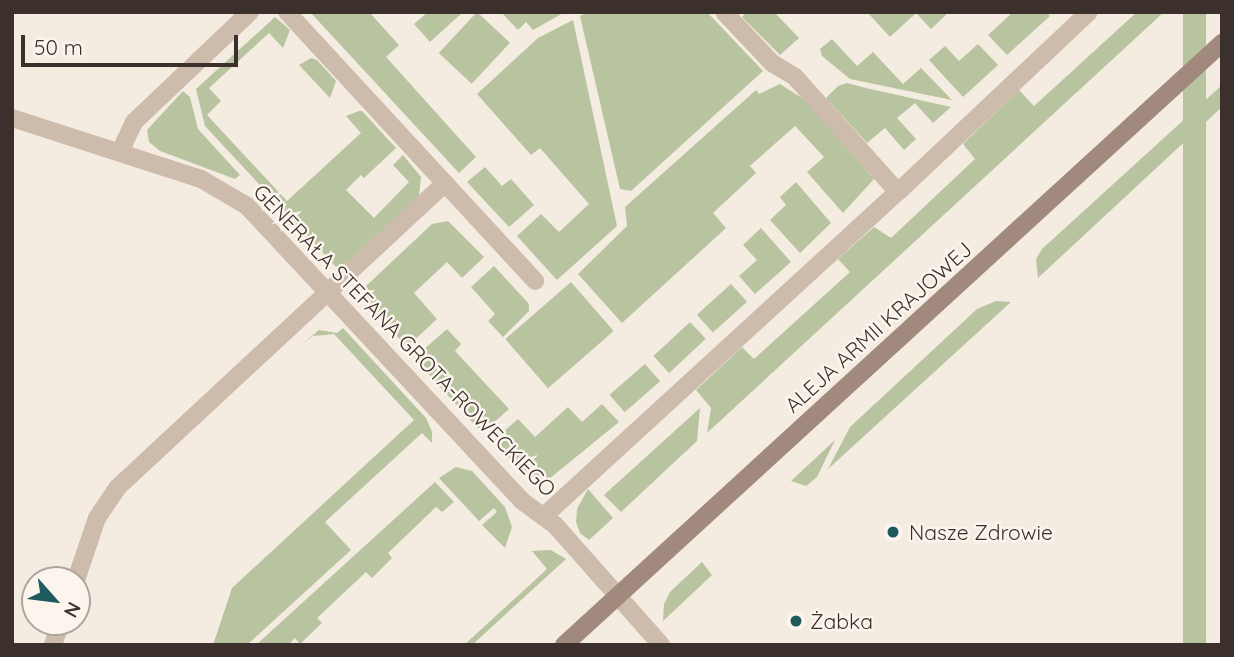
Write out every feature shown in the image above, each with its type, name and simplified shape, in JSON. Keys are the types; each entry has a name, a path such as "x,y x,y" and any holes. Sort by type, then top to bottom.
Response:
{"street":[{"path":"120,152 134,122 250,12"},
{"path":"287,12 535,281"},
{"path":"724,12 772,63 795,77 898,192"},
{"path":"544,516 898,192 1089,12"},
{"name":"ALEJA ARMII KRAJOWEJ","path":"564,645 1222,43"},
{"name":"GENERAŁA STEFANA GROTA-ROWECKIEGO","path":"12,118 201,178 237,197 257,215 522,501 563,533 661,645"},
{"path":"81,566 97,519 117,488 445,183"}],"green space":[{"path":"310,12 369,12 399,45 386,57 476,157 459,173"},
{"path":"428,12 463,12 430,42 414,24"},
{"path":"477,12 510,43 472,84 439,53"},
{"path":"501,12 565,12 533,30 526,22 518,30"},
{"path":"588,12 707,12 763,71 631,191 620,189 580,16"},
{"path":"747,12 774,12 799,38 780,55 742,17"},
{"path":"867,12 949,12 931,29 916,13 890,37"},
{"path":"1013,12 1046,12 1050,16 1007,55 988,35"},
{"path":"1137,12 1164,12 707,433 711,408 696,390 742,347 754,359 850,272 838,259 874,227 891,238 975,159 963,144 1019,90 1034,106"},
{"path":"1183,12 1206,12 1206,645 1183,645"},
{"path":"275,17 290,30 283,48 269,33 209,88 221,101 207,115 287,201 361,133 346,116 359,111 362,111 396,148 364,178 361,175 346,190 374,218 409,182 393,165 403,155 421,177 419,196 339,270 205,126 196,89"},
{"path":"573,20 617,226 557,280 517,236 541,214 559,232 589,204 540,148 531,155 477,94 538,38"},
{"path":"832,39 857,66 873,52 903,84 921,68 952,100 850,79 822,56 820,49"},
{"path":"978,44 998,65 963,97 929,60 945,46 959,61"},
{"path":"311,58 317,60 336,81 330,98 299,65"},
{"path":"847,83 951,107 933,123 915,103 897,118 916,139 904,150 885,128 867,143 826,98 838,86"},
{"path":"780,84 805,100 874,179 843,213 807,172 824,157 795,126 750,166 756,173 713,213 726,228 622,323 578,274 627,226 625,207 756,90 759,94"},
{"path":"1222,85 1222,107 1038,278 1036,259 1042,249"},
{"path":"183,91 190,97 198,129 240,175 235,179 160,151 149,142 147,130"},
{"path":"485,167 502,186 511,179 534,205 509,227 467,182"},
{"path":"796,182 831,223 800,253 770,220 786,205 780,197"},
{"path":"448,221 484,257 462,278 447,262 414,293 437,319 407,347 363,300 364,288 432,224"},
{"path":"761,228 791,262 755,294 739,276 757,260 743,245"},
{"path":"494,266 529,304 529,311 503,337 488,321 495,314 471,287"},
{"path":"571,282 614,331 548,388 505,339"},
{"path":"731,284 747,302 713,333 697,315"},
{"path":"996,301 1011,302 828,469 850,427 977,309"},
{"path":"690,322 706,339 669,373 653,356"},
{"path":"343,328 426,418 432,432 432,443 422,433 325,522 351,550 247,645 213,645 232,588 414,420 334,334 313,336 299,347 319,330 337,333"},
{"path":"447,329 461,344 455,351 509,409 482,433 414,358"},
{"path":"645,364 660,381 625,412 610,395"},
{"path":"602,404 619,422 544,483 525,474 493,441 518,419 535,437 568,407 582,422"},
{"path":"700,408 697,441 621,512 604,495"},
{"path":"835,440 817,477 806,486 791,481"},
{"path":"456,467 472,471 505,507 512,527 505,548 482,525 497,512 494,508 479,521 439,478"},
{"path":"435,482 454,502 442,512 436,507 388,553 392,558 372,578 366,572 317,618 322,623 300,644 295,638 288,645 256,645"},
{"path":"588,489 613,518 589,540 580,533 576,522 577,509"},
{"path":"551,550 566,559 472,645 464,645 547,569 532,551"},
{"path":"702,562 712,575 663,621 664,604 670,592"}],"place":[{"name":"Nasze Zdrowie","path":"893,532"},
{"name":"Żabka","path":"796,621"}]}
